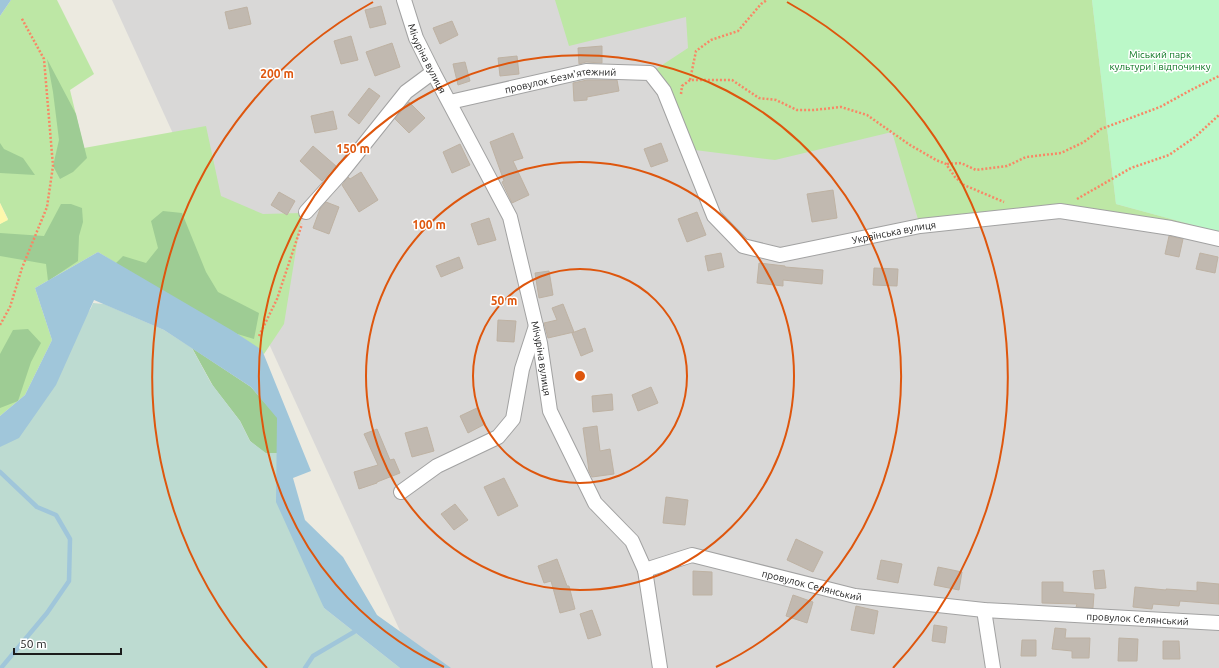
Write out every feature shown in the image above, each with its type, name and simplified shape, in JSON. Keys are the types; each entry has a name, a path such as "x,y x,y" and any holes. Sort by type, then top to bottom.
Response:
{"street":[{"name":"Мічуріна вулиця","path":"404,0 416,38 432,72 450,102 510,217 540,343 550,411 595,503 632,542 645,570 660,668"},
{"name":"провулок Безм'ятежний","path":"450,102 586,71 650,72 664,91"},
{"path":"306,212 342,172 406,92 432,72"},
{"name":"Українська вулиця","path":"664,91 714,216 743,246 780,254 920,226 1060,211 1171,228 1219,239"},
{"path":"401,492 437,466 498,437 513,419 522,369 536,326"},
{"name":"провулок Селянський","path":"645,570 692,555 855,596 984,610 1219,623"},
{"path":"984,610 993,668"}],"path":[{"path":"690,80 696,51 711,40 738,30 761,4 767,0"},
{"path":"0,326 10,307 22,268 47,207 53,166 44,59 21,17"},
{"path":"676,120 682,86 690,80 732,80 759,98 776,100 796,110 841,107 867,115 910,145 936,160 946,164 961,163 976,170 1007,166 1026,157 1060,153 1084,142 1101,129 1160,107 1219,76"},
{"path":"1060,211 1084,195 1131,168 1169,155 1195,137 1219,115"},
{"path":"946,164 955,177 964,185 1010,205 1026,214"},
{"path":"259,336 277,299 306,212"}],"shaded area":[{"path":"0,0 11,0 0,16"},
{"path":"112,0 1219,0 1219,668 417,668"},
{"path":"98,252 233,331 262,350 311,471 293,478 305,520 343,557 377,615 451,668 400,668 324,608 276,502 277,418 251,387 164,330 94,300 56,385 19,438 0,447 0,416 25,395 52,340 35,288"},
{"path":"93,303 104,304 164,330 192,348 211,383 240,421 250,441 266,453 279,453 324,608 400,668 0,668 0,446"}],"green space":[{"path":"11,0 57,0 94,74 70,90 84,148 206,126 221,196 263,214 302,213 284,324 264,354 98,252 35,288 52,340 25,395 0,416 0,224 8,219 0,203 0,16"},
{"path":"555,0 1092,0 1116,204 1219,232 1060,211 920,226 892,132 775,160 687,149 650,73 688,48 686,17 569,46"},
{"name":"Міський парк культури і відпочинку","path":"1092,0 1219,0 1219,232 1116,204"},
{"path":"47,59 76,114 87,158 73,172 60,179 53,166 59,140"},
{"path":"0,143 4,149 23,158 35,175 0,173"},
{"path":"61,204 71,204 82,208 83,222 79,236 78,261 48,281 46,264 0,256 0,233 44,236"},
{"path":"163,211 182,213 206,272 218,292 259,313 254,339 224,330 114,265 123,256 146,263 158,248 151,221"},
{"path":"28,329 41,343 31,362 18,401 0,408 0,354 13,330"},
{"path":"192,348 251,387 280,420 277,455 266,454 250,441 240,421 213,386"}],"sand":[{"path":"0,203 8,220 0,224"}],"building":[{"path":"381,6 386,24 370,28 365,10"},
{"path":"247,7 251,24 229,29 225,12"},
{"path":"452,21 458,35 440,44 433,28"},
{"path":"351,36 358,60 341,64 334,41"},
{"path":"392,43 400,67 375,76 366,52"},
{"path":"602,46 602,63 586,62 579,64 578,48"},
{"path":"517,56 519,74 500,76 498,58"},
{"path":"465,62 470,81 458,85 453,64"},
{"path":"587,80 617,80 619,91 587,97 587,100 574,101 573,83"},
{"path":"369,88 380,96 359,124 348,115"},
{"path":"409,102 425,118 409,133 395,119"},
{"path":"333,111 337,129 315,133 311,116"},
{"path":"513,133 523,158 513,161 529,195 512,203 502,182 504,181 490,142"},
{"path":"661,143 668,161 651,167 644,149"},
{"path":"460,144 470,165 452,173 443,152"},
{"path":"313,146 336,166 322,181 300,161"},
{"path":"361,172 378,200 359,212 342,185 348,177 350,179"},
{"path":"833,190 837,218 812,222 807,194"},
{"path":"279,192 295,201 287,215 271,205"},
{"path":"326,202 339,207 329,234 313,228 320,209"},
{"path":"697,212 706,235 687,242 678,219"},
{"path":"489,218 496,240 478,245 471,224"},
{"path":"1169,236 1183,239 1179,257 1165,254"},
{"path":"721,253 724,267 708,271 705,256"},
{"path":"1200,253 1218,257 1215,273 1196,269"},
{"path":"459,257 463,268 441,277 436,266"},
{"path":"759,263 823,270 822,284 783,280 783,286 757,283"},
{"path":"874,268 898,269 897,286 873,285"},
{"path":"549,271 553,295 539,298 535,273"},
{"path":"563,304 574,332 548,338 544,323 557,320 552,308"},
{"path":"498,320 516,321 514,342 497,341"},
{"path":"585,328 593,351 581,356 572,333"},
{"path":"651,387 658,403 638,411 632,395"},
{"path":"612,394 613,410 593,412 592,396"},
{"path":"477,408 485,424 468,433 460,416"},
{"path":"597,426 600,451 610,449 614,474 592,477 589,471 583,428"},
{"path":"427,427 434,451 412,457 405,433"},
{"path":"377,429 390,460 394,459 400,473 359,489 354,472 378,465 364,434"},
{"path":"504,478 518,506 498,516 484,487"},
{"path":"666,497 688,500 685,525 663,523"},
{"path":"455,504 468,520 454,530 441,514"},
{"path":"796,539 823,552 813,572 787,560"},
{"path":"557,559 567,586 569,586 575,609 560,613 551,581 544,583 538,566"},
{"path":"881,560 902,564 898,583 877,579"},
{"path":"938,567 962,572 959,590 934,585"},
{"path":"1104,570 1106,588 1095,589 1093,571"},
{"path":"693,571 712,572 712,595 693,595"},
{"path":"1042,582 1063,582 1063,592 1094,594 1093,608 1076,607 1077,604 1042,603"},
{"path":"1197,582 1219,584 1219,604 1180,601 1179,606 1153,604 1152,609 1133,607 1135,587 1197,591"},
{"path":"793,595 813,602 807,623 786,616"},
{"path":"856,606 878,611 874,634 851,630"},
{"path":"592,610 601,635 588,639 580,614"},
{"path":"934,625 947,627 945,643 932,641"},
{"path":"1055,628 1066,629 1065,638 1090,638 1089,658 1072,658 1072,651 1052,649"},
{"path":"1119,638 1138,639 1137,661 1118,661"},
{"path":"1022,640 1036,640 1036,656 1021,656"},
{"path":"1163,641 1179,641 1180,659 1163,659"}],"waterway":[{"path":"0,472 37,507 56,515 70,539 69,581 47,613 1,668"},
{"path":"305,668 313,656 354,632"}]}
